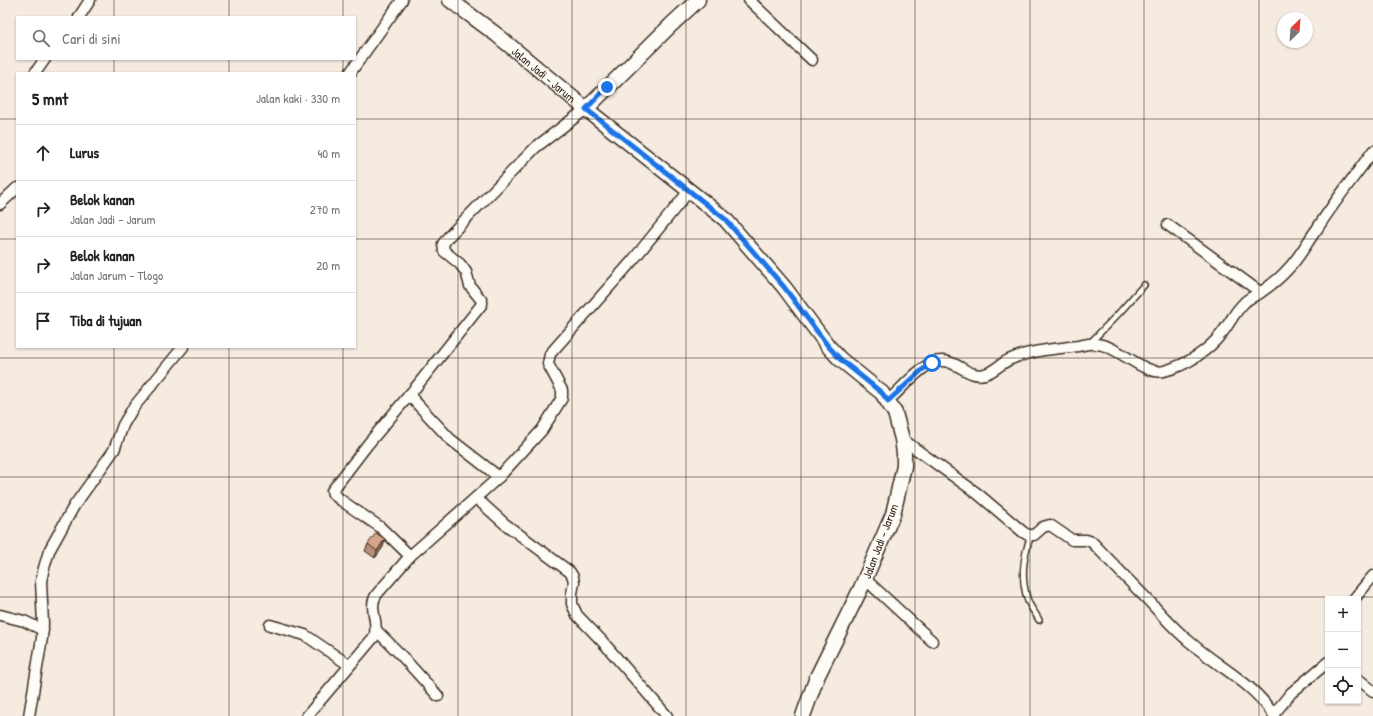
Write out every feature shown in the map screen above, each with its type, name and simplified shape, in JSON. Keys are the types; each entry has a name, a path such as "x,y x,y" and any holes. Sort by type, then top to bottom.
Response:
{"street":[{"path":"80,16 90,0"},
{"path":"351,72 402,0"},
{"name":"Jalan Jadi - Jarum","path":"450,0 497,35 586,109 725,219 784,287 828,346 840,359 882,393 895,413 904,453 904,466 896,500 885,535 817,677 803,716"},
{"path":"410,556 380,527 342,501 333,494 332,490 482,304 482,301 470,286 466,272 460,264 444,251 443,244 448,237 536,147 586,109 698,0"},
{"path":"749,0 812,60"},
{"path":"36,72 44,60"},
{"path":"888,401 922,370 932,363 942,360 948,361 968,371 978,374 985,374 1010,359 1026,354 1047,349 1096,344 1106,346 1151,370 1162,372 1178,366 1207,349 1219,336 1245,301 1260,292 1288,270 1373,151"},
{"path":"0,204 16,189"},
{"path":"307,716 374,637 377,631 373,604 374,598 410,556 500,477 542,430 562,398 562,390 548,364 550,354 633,260 689,191"},
{"path":"1168,226 1260,292"},
{"path":"29,716 43,630 41,581 50,552 74,506 114,450 123,425 133,408 147,388 182,348"},
{"path":"409,395 450,439 500,477"},
{"path":"902,439 978,494 1023,532 1031,536 1048,524 1072,540 1086,540 1092,542 1176,630 1200,651 1245,683 1258,695 1273,715 1291,692 1325,664"},
{"path":"476,498 505,524 570,572 574,583 572,604 577,615 602,640 667,716"},
{"path":"1356,596 1373,576"},
{"path":"865,579 932,641"},
{"path":"0,615 24,621 43,630"},
{"path":"270,625 305,636 349,665"},
{"path":"377,631 438,696"},
{"path":"1361,681 1373,691"}],"lane":[{"path":"1088,345 1144,285"},
{"path":"1031,536 1025,550 1023,564 1024,585 1028,602 1039,620"}],"building":[{"path":"376,533 385,539 377,551 368,544"}],"route":[{"path":"607,87 586,109 725,219 784,287 828,346 840,359 882,393 888,401 922,370 932,363"}]}
